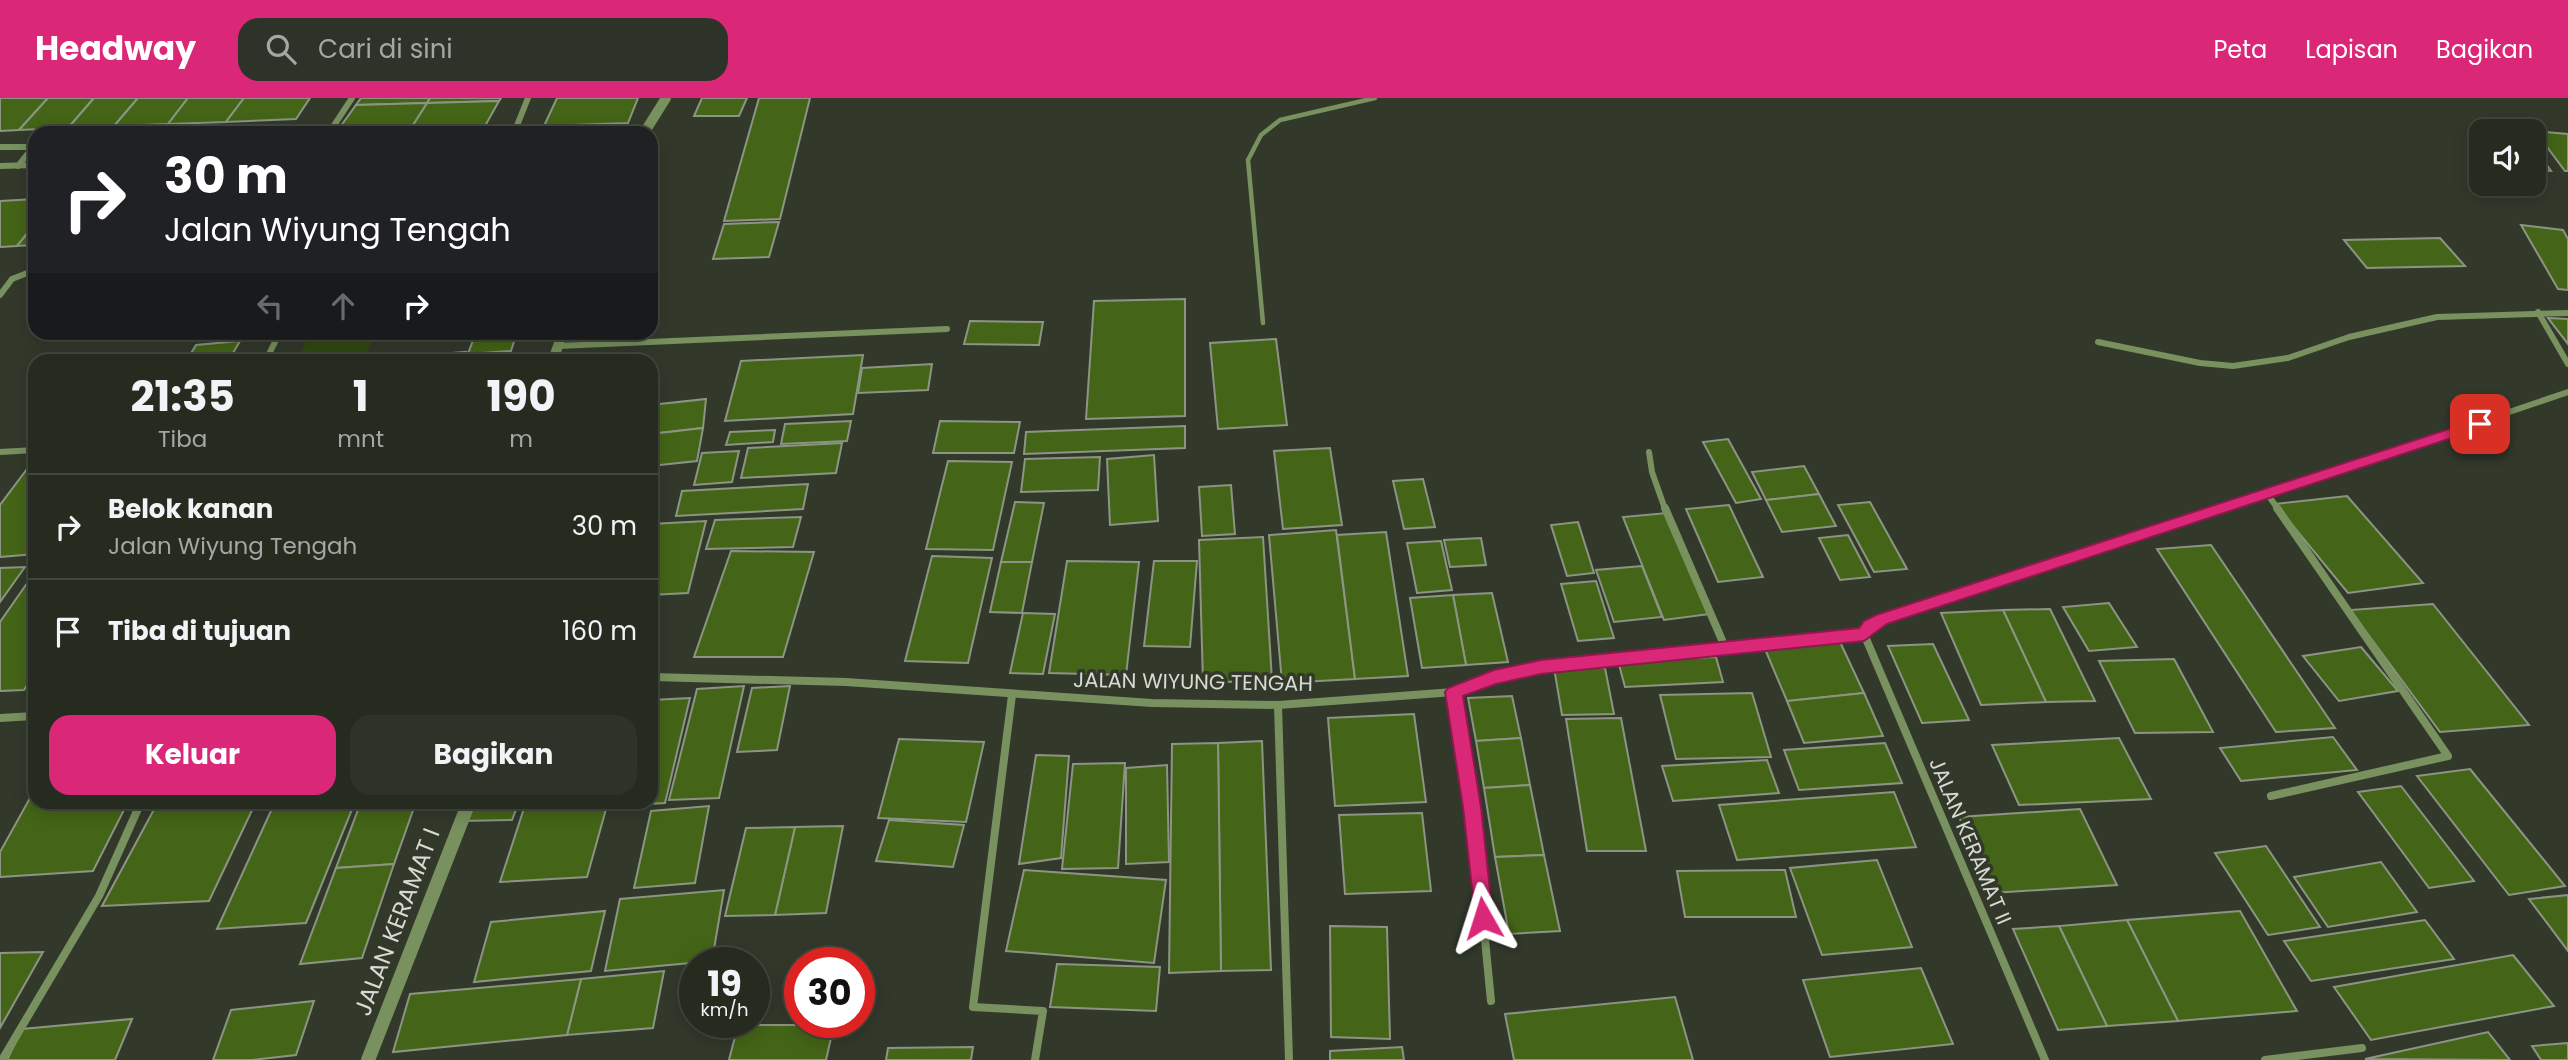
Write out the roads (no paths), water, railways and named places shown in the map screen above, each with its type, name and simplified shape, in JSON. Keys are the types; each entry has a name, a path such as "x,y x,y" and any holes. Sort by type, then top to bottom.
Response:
{"street":[{"path":"334,126 352,98"},
{"path":"517,126 528,98"},
{"path":"649,126 666,98"},
{"path":"0,147 28,147"},
{"path":"18,166 28,154"},
{"path":"0,166 28,165"},
{"path":"0,295 12,279 28,273"},
{"path":"2538,312 2568,365"},
{"path":"2098,342 2200,363 2232,366 2288,359 2349,337 2437,317 2568,313"},
{"path":"558,346 947,329"},
{"path":"555,354 560,340"},
{"name":"JALAN WIYUNG TENGAH","path":"658,677 846,682 1152,703 1278,705 1454,692 1494,677 1541,667 1864,634 1881,619 2268,495 2568,392"},
{"path":"0,452 28,450"},
{"path":"1649,452 1652,472 1663,504 1725,647"},
{"path":"2268,495 2448,756 2380,774 2271,796"},
{"name":"JALAN KERAMAT II","path":"1864,634 2045,1060"},
{"path":"1454,692 1472,807 1491,1001"},
{"path":"1012,695 973,1007 1043,1011 1035,1060"},
{"path":"1278,705 1289,1060"},
{"path":"0,718 28,716"},
{"path":"2,1060 99,896 138,809"},
{"name":"JALAN KERAMAT I","path":"368,1060 466,809"},
{"path":"2265,1060 2362,1048"}],"lane":[{"path":"1263,323 1248,160 1261,135 1280,120 1375,98"}]}
